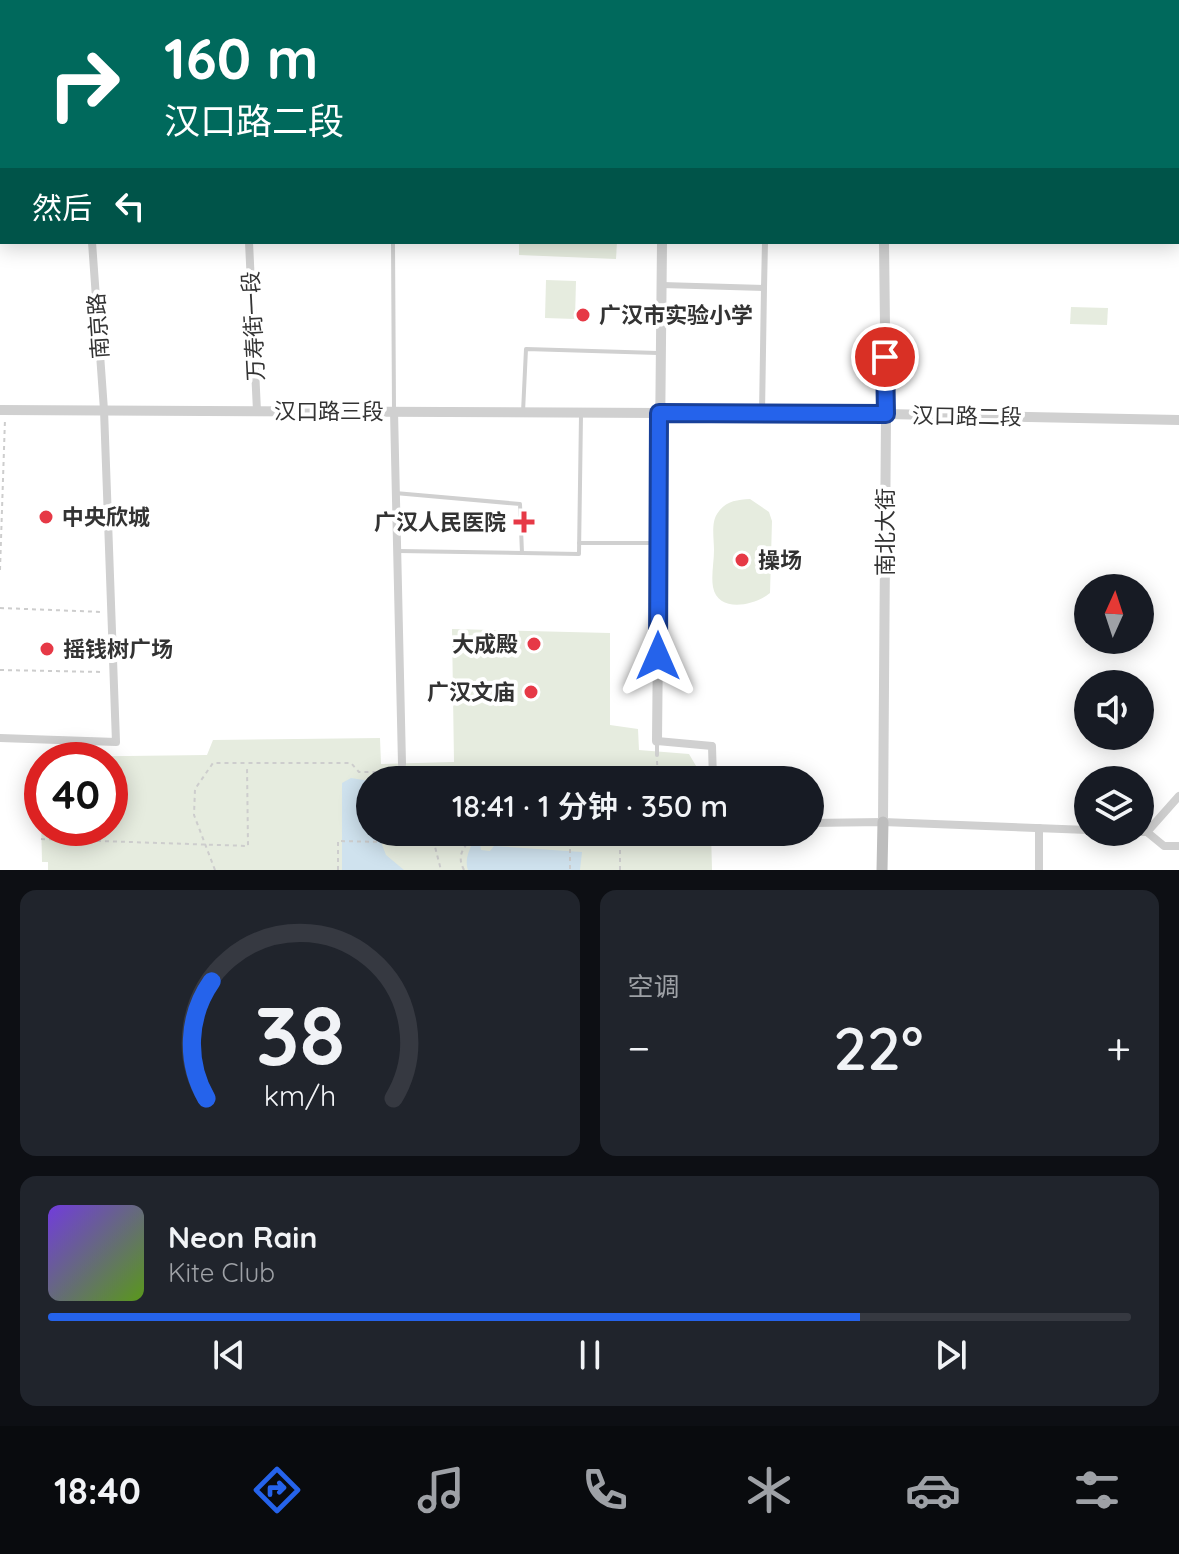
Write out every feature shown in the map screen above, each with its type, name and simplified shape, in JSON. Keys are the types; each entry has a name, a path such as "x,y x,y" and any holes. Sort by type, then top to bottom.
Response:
{"main road":[{"path":"882,870 883,822"}],"street":[{"name":"南京路","path":"0,738 116,742 104,410 92,244"},
{"name":"万寿街一段","path":"249,244 257,411"},
{"path":"662,244 657,741 712,746 713,766"},
{"path":"762,413 765,244"},
{"name":"南北大街","path":"883,822 884,244"},
{"path":"662,285 764,288"},
{"name":"汉口路三段","path":"2,410 659,413"},
{"path":"394,411 402,764"},
{"name":"汉口路二段","path":"659,413 1179,420"},
{"path":"1154,822 1179,796"},
{"path":"824,823 1074,829"},
{"path":"1039,828 1039,870"},
{"path":"1154,839 1164,846 1179,846"}],"lane":[{"path":"393,244 394,411"},
{"path":"523,412 526,349 660,353"},
{"path":"397,551 579,554 581,412"},
{"path":"395,493 520,504 522,553"},
{"path":"579,543 658,543"},
{"path":"657,741 657,755"}],"path":[{"path":"0,570 2,410"},
{"path":"0,608 111,612"},
{"path":"0,670 113,672"},
{"path":"657,755 657,766"},
{"path":"215,870 194,815 195,789 213,763 351,763 356,769"},
{"path":"128,842 248,846 247,763"},
{"path":"338,870 338,841 356,841"},
{"path":"435,846 441,870"},
{"path":"464,846 461,850 464,870"},
{"path":"570,846 570,870"},
{"path":"620,846 620,870"}],"shaded area":[{"path":"519,244 617,244 616,259 519,255"},
{"path":"546,280 576,281 575,319 545,318"},
{"path":"1071,307 1108,308 1107,325 1070,324"},
{"name":"操场","path":"750,499 769,512 772,521 770,593 756,601 730,604 716,596 713,587 714,522 727,504"},
{"path":"452,629 610,633 610,725 638,729 639,750 689,754 696,766 356,766 356,846 711,846 712,870 48,870 48,862 42,862 42,846 128,846 128,756 207,755 213,740 380,738 381,764 454,762"}],"water":[{"path":"356,779 356,846 382,846 386,855 404,870 342,870 342,783"},
{"path":"471,846 490,851 494,846 582,852 580,870 468,870"}],"place":[{"name":"广汉市实验小学","path":"583,315"},
{"name":"中央欣城","path":"46,517"},
{"name":"广汉人民医院","path":"524,522"},
{"name":"操场","path":"742,560"},
{"name":"大成殿","path":"534,644"},
{"name":"摇钱树广场","path":"47,649"},
{"name":"广汉文庙","path":"531,692"}],"route":[{"path":"658,656 659,413 886,414 885,357"}]}
